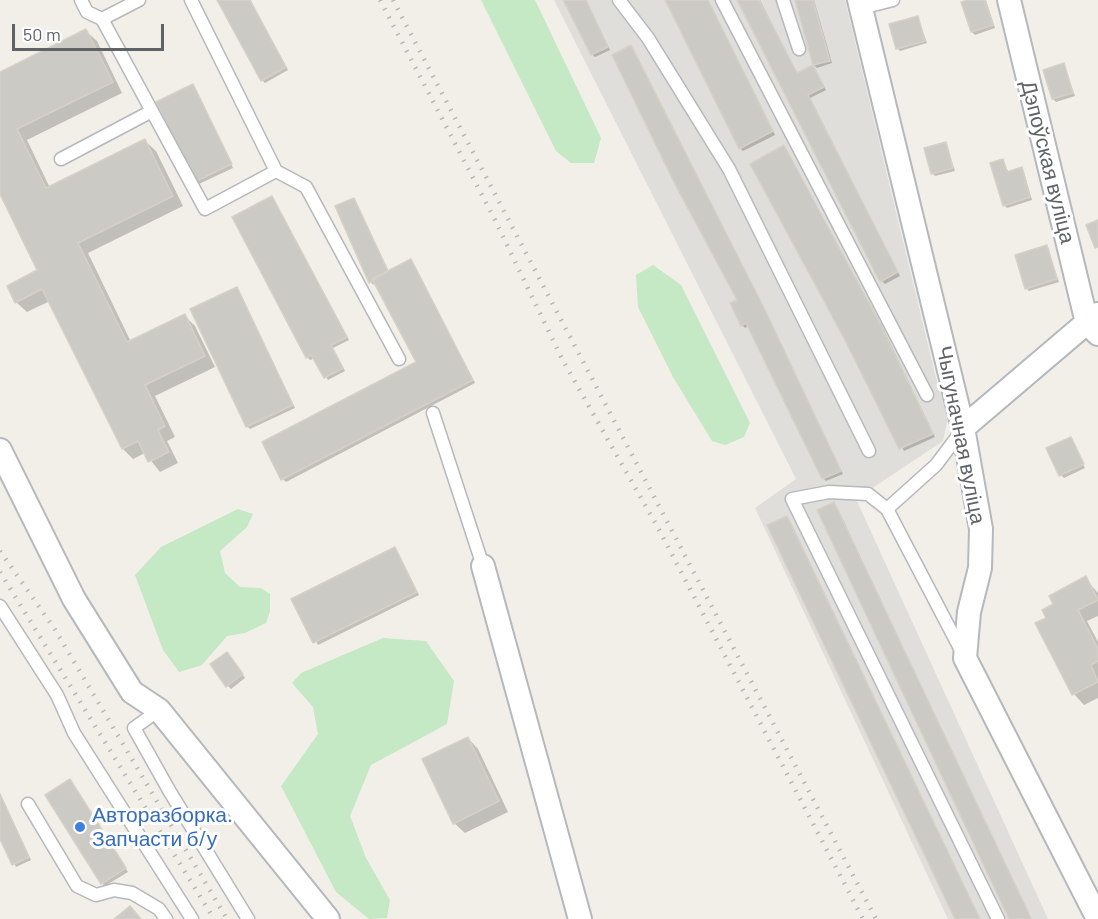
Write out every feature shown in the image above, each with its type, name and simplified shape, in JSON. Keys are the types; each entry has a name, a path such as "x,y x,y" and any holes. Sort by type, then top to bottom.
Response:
{"street":[{"name":"Дэпоўская вуліца","path":"1009,0 1094,323"},
{"name":"Чыгуначная вуліца","path":"860,4 963,428 981,529 980,568 969,612 965,658"},
{"path":"963,428 1094,323"},
{"path":"0,450 74,599 132,692 159,710 328,919"},
{"path":"483,566 580,919"},
{"path":"965,658 1094,905"}],"lane":[{"path":"81,0 87,12 102,19 205,209 276,171"},
{"path":"102,19 139,0"},
{"path":"191,0 276,171 306,187 399,359"},
{"path":"619,0 648,38 729,169 869,451"},
{"path":"722,0 927,395"},
{"path":"783,0 799,49"},
{"path":"860,4 893,0"},
{"path":"60,159 152,111"},
{"path":"433,413 483,566"},
{"path":"887,509 936,465 963,428"},
{"path":"965,658 887,509 868,495 829,492 792,499 998,919"},
{"path":"0,606 57,695 74,733 192,919"},
{"path":"159,710 134,728 170,792 248,919"},
{"path":"28,804 77,886 96,895 114,890 132,893 159,909 166,919"}],"shaded area":[{"path":"554,0 845,0 936,378 949,414 943,441 856,499 1048,919 948,919 755,508 796,479"}],"green space":[{"path":"481,0 535,0 601,138 594,163 571,163 556,151"},
{"path":"653,265 681,285 750,423 744,437 725,445 712,441 673,377 638,307 636,275"},
{"path":"238,509 253,514 247,527 220,551 225,573 240,587 261,588 270,594 270,611 266,623 245,633 227,636 202,665 179,672 163,650 135,575 161,547"},
{"path":"383,638 426,641 454,681 447,724 371,765 350,816 366,858 390,900 387,918 369,919 336,892 281,786 318,734 313,707 292,683 301,673"}],"building":[{"path":"217,0 250,0 286,67 261,81"},
{"path":"563,0 586,0 608,47 591,55"},
{"path":"665,0 708,0 773,131 739,149"},
{"path":"737,0 759,0 797,73 813,65 824,87 808,95 898,272 880,282"},
{"path":"795,0 813,0 830,61 813,65"},
{"path":"985,0 993,25 971,32 961,2"},
{"path":"918,16 925,41 896,49 889,24"},
{"path":"86,29 113,82 17,129 46,188 145,139 173,196 78,243 127,342 185,314 205,356 145,385 165,426 158,430 169,452 148,462 138,441 122,449 42,289 15,303 7,286 37,270 0,194 0,72"},
{"path":"631,45 766,312 841,471 822,479 746,323 741,326 730,303 737,300 676,186 612,55"},
{"path":"1064,63 1073,93 1052,99 1043,70"},
{"path":"193,84 232,164 194,182 156,102"},
{"path":"946,142 953,168 931,174 924,148"},
{"path":"784,145 879,322 933,434 899,449 845,340 750,164"},
{"path":"1003,159 1007,172 1022,167 1030,197 1003,206 990,163"},
{"path":"272,196 347,337 331,345 343,368 324,378 311,355 306,358 232,217"},
{"path":"354,198 388,271 369,283 335,206"},
{"path":"1098,220 1098,247 1095,248 1086,225"},
{"path":"1047,245 1057,279 1025,289 1015,255"},
{"path":"411,259 473,380 281,480 262,442 416,362 372,279"},
{"path":"237,287 293,405 246,427 190,309"},
{"path":"1071,437 1084,464 1059,476 1046,448"},
{"path":"834,502 1031,919 1009,919 817,510"},
{"path":"787,516 980,919 955,919 767,525"},
{"path":"395,547 417,592 313,643 291,599"},
{"path":"1086,576 1098,600 1078,610 1098,649 1098,661 1091,665 1098,682 1072,695 1035,623 1046,618 1042,610 1053,604 1049,596"},
{"path":"227,652 243,674 226,687 210,664"},
{"path":"468,737 499,801 453,824 422,759"},
{"path":"70,779 126,868 101,884 45,795"},
{"path":"0,794 29,857 12,865 0,839"},
{"path":"130,906 141,919 114,919"}],"railway":[{"path":"380,0 495,220 562,359 657,526 863,919"},
{"path":"393,0 876,919"},
{"path":"0,551 54,628 227,919"},
{"path":"0,572 214,919"}],"place":[{"name":"Авторазборка. Запчасти б/у","path":"80,827"}]}
